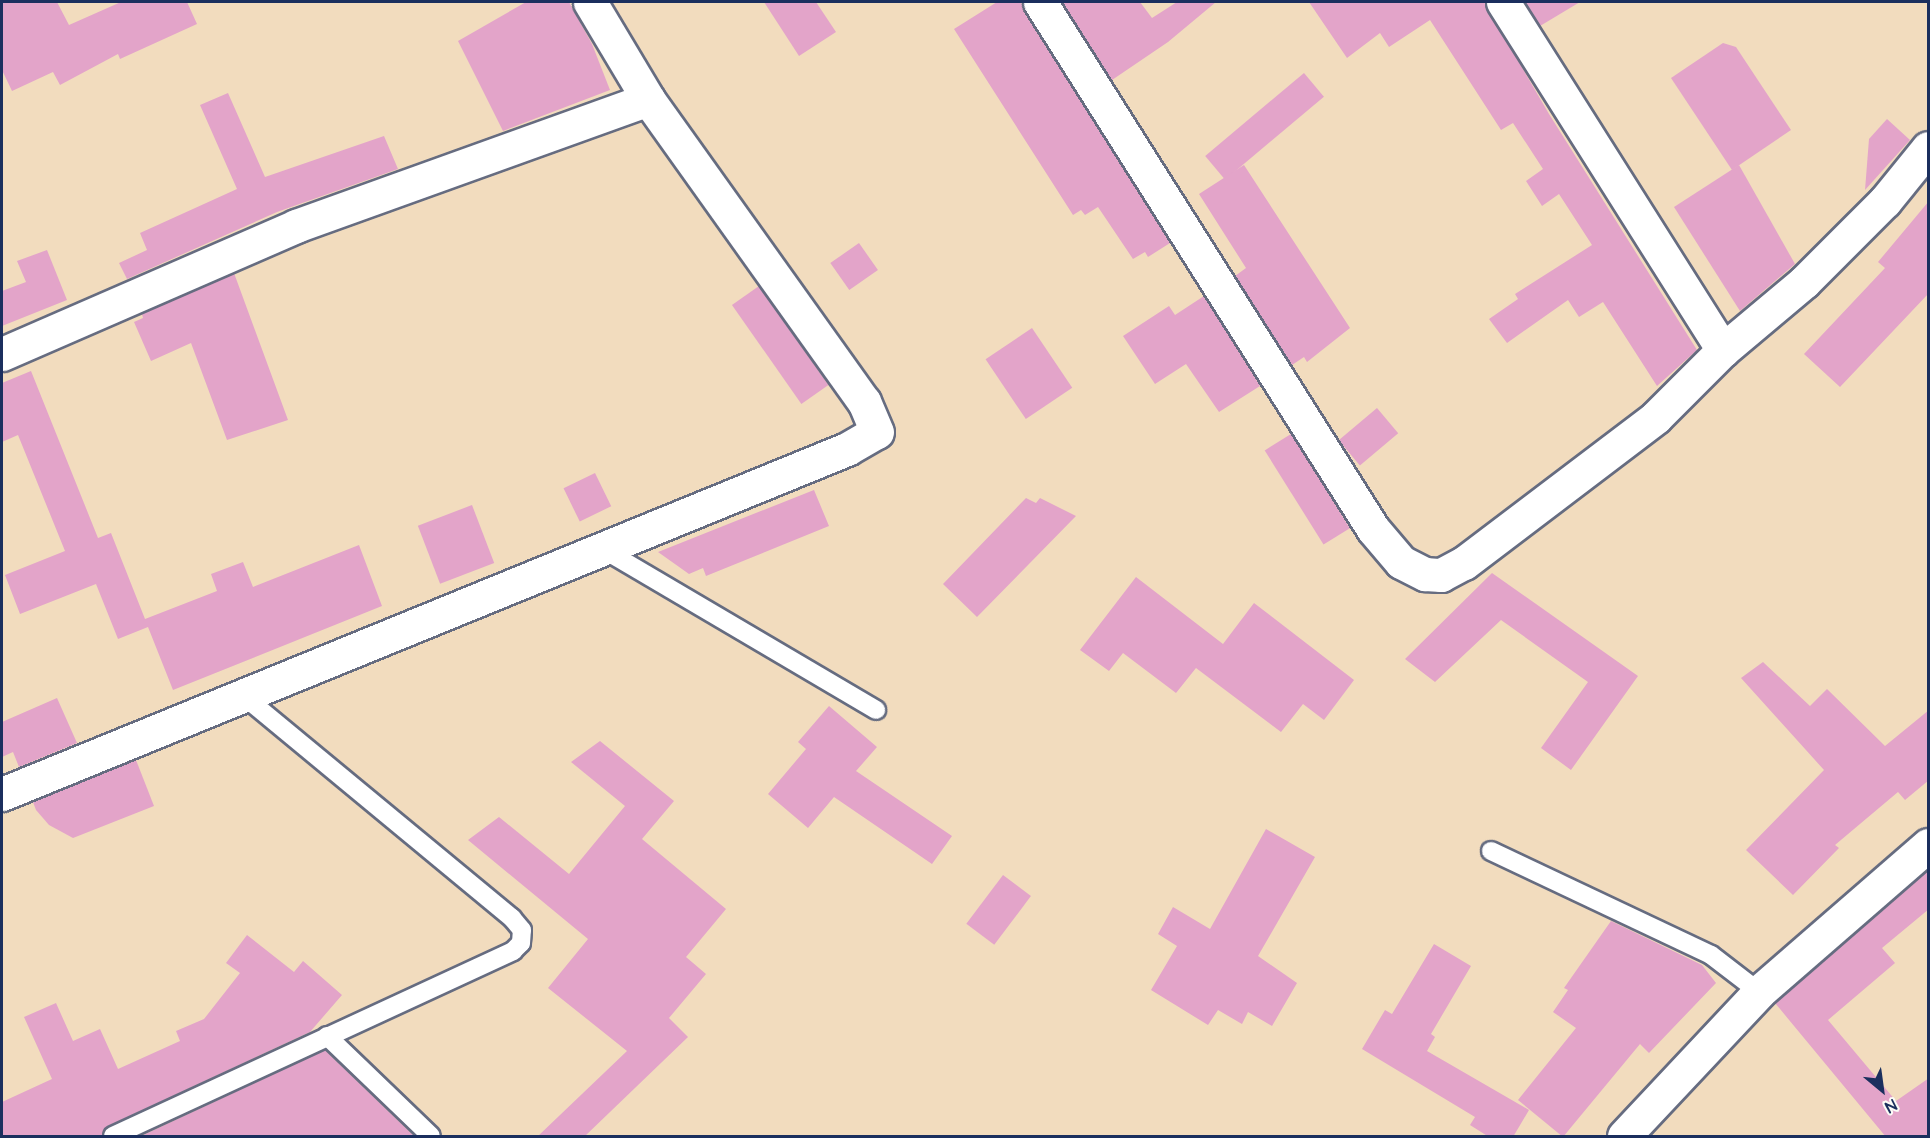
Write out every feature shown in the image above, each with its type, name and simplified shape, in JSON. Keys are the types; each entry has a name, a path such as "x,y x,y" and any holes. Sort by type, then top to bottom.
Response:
{"street":[{"path":"2,794 245,697 847,449 877,432 864,402 648,99 590,2"},
{"path":"1040,2 1373,529 1401,562 1425,574 1441,575 1464,563 1656,417 1723,350 1804,282 1885,201 1929,148"},
{"path":"1503,2 1723,350"},
{"path":"2,354 296,226 648,99"},
{"path":"1624,1137 1759,992 1929,845"}],"lane":[{"path":"603,549 876,710"},
{"path":"113,1137 513,951 521,943 522,930 245,697"},
{"path":"1491,850 1711,955 1759,992"},
{"path":"327,1036 431,1137"}],"building":[{"path":"2,2 57,2 69,25 121,2 187,2 197,24 120,59 118,54 60,85 53,72 12,91 2,70"},
{"path":"526,2 569,2 592,44 610,90 503,131 458,41"},
{"path":"764,2 816,2 836,32 799,56"},
{"path":"997,2 1021,2 1024,12 1170,243 1148,257 1145,252 1133,259 1098,207 1085,215 1081,210 1073,215 954,29"},
{"path":"1062,2 1140,2 1152,18 1177,2 1216,2 1168,42 1112,80"},
{"path":"1309,2 1484,2 1549,114 1697,350 1657,386 1603,302 1579,317 1568,300 1507,343 1489,319 1518,299 1515,294 1592,245 1559,194 1542,206 1526,181 1543,169 1513,123 1501,130 1430,20 1389,47 1380,33 1347,58"},
{"path":"1525,2 1580,2 1540,26"},
{"path":"1723,43 1736,47 1791,130 1732,170 1671,78"},
{"path":"1304,73 1324,97 1225,180 1205,156"},
{"path":"228,93 265,177 384,136 398,169 277,212 127,279 119,263 147,250 140,233 237,189 200,105"},
{"path":"1887,119 1910,140 1865,190 1869,139"},
{"path":"1244,165 1350,328 1307,362 1304,357 1292,365 1235,276 1246,268 1199,194"},
{"path":"1739,165 1795,264 1740,311 1674,207"},
{"path":"1929,201 1929,293 1840,387 1804,354 1885,268 1878,262"},
{"path":"859,243 878,270 849,290 830,263"},
{"path":"47,250 67,300 2,326 2,291 26,282 17,261"},
{"path":"234,273 288,420 227,440 191,343 151,361 134,322 143,318 142,314"},
{"path":"759,286 828,385 801,404 732,305"},
{"path":"1204,296 1260,386 1219,412 1186,364 1155,384 1123,336 1169,306 1175,315"},
{"path":"1032,328 1072,388 1026,419 986,359"},
{"path":"31,371 98,538 111,533 145,619 217,591 211,574 243,562 253,587 359,545 382,606 173,690 148,627 118,639 96,584 20,614 5,575 65,551 18,435 2,442 2,383"},
{"path":"1377,408 1398,433 1360,465 1339,440"},
{"path":"1291,434 1350,528 1324,545 1265,450"},
{"path":"595,473 611,506 580,522 564,488"},
{"path":"814,490 829,526 706,576 703,568 689,574 658,552"},
{"path":"1026,498 1036,503 1040,498 1076,516 977,617 943,584"},
{"path":"472,505 494,563 440,584 418,526"},
{"path":"1492,573 1638,676 1571,770 1541,748 1588,682 1501,620 1435,682 1405,659"},
{"path":"1136,577 1223,644 1254,603 1354,680 1324,720 1303,704 1281,732 1196,668 1176,693 1123,653 1109,671 1080,650"},
{"path":"1763,662 1810,706 1827,689 1885,746 1929,710 1929,780 1905,800 1898,792 1835,845 1839,848 1793,895 1746,850 1824,770 1741,678"},
{"path":"57,698 77,743 19,767 13,752 2,757 2,722"},
{"path":"829,706 877,747 856,771 952,836 932,864 834,797 808,828 768,794 806,749 798,742"},
{"path":"600,741 674,801 642,839 726,909 686,957 706,974 669,1018 688,1037 584,1137 537,1137 627,1051 548,988 588,939 468,840 499,817 569,874 625,806 571,762"},
{"path":"136,760 154,806 73,838 49,825 36,810 33,802"},
{"path":"1266,829 1315,857 1258,956 1297,983 1272,1026 1248,1012 1242,1024 1218,1010 1208,1025 1151,990 1177,946 1158,934 1173,907 1210,929"},
{"path":"1929,869 1929,909 1882,948 1895,963 1828,1020 1896,1101 1929,1078 1929,1137 1886,1137 1775,1003"},
{"path":"1003,875 1031,896 994,945 966,924"},
{"path":"1611,921 1702,965 1716,983 1649,1053 1640,1044 1563,1137 1518,1100 1576,1028 1553,1012 1568,990 1564,988"},
{"path":"247,935 294,972 303,961 342,995 310,1032 108,1126 102,1137 2,1137 2,1102 52,1079 24,1017 56,1003 73,1041 100,1029 118,1069 180,1041 176,1031 204,1019 240,973 226,963"},
{"path":"1434,944 1471,966 1431,1034 1435,1037 1427,1051 1529,1110 1513,1137 1489,1137 1470,1125 1475,1117 1362,1049 1385,1010 1392,1014"},
{"path":"325,1050 415,1137 139,1137"}]}
